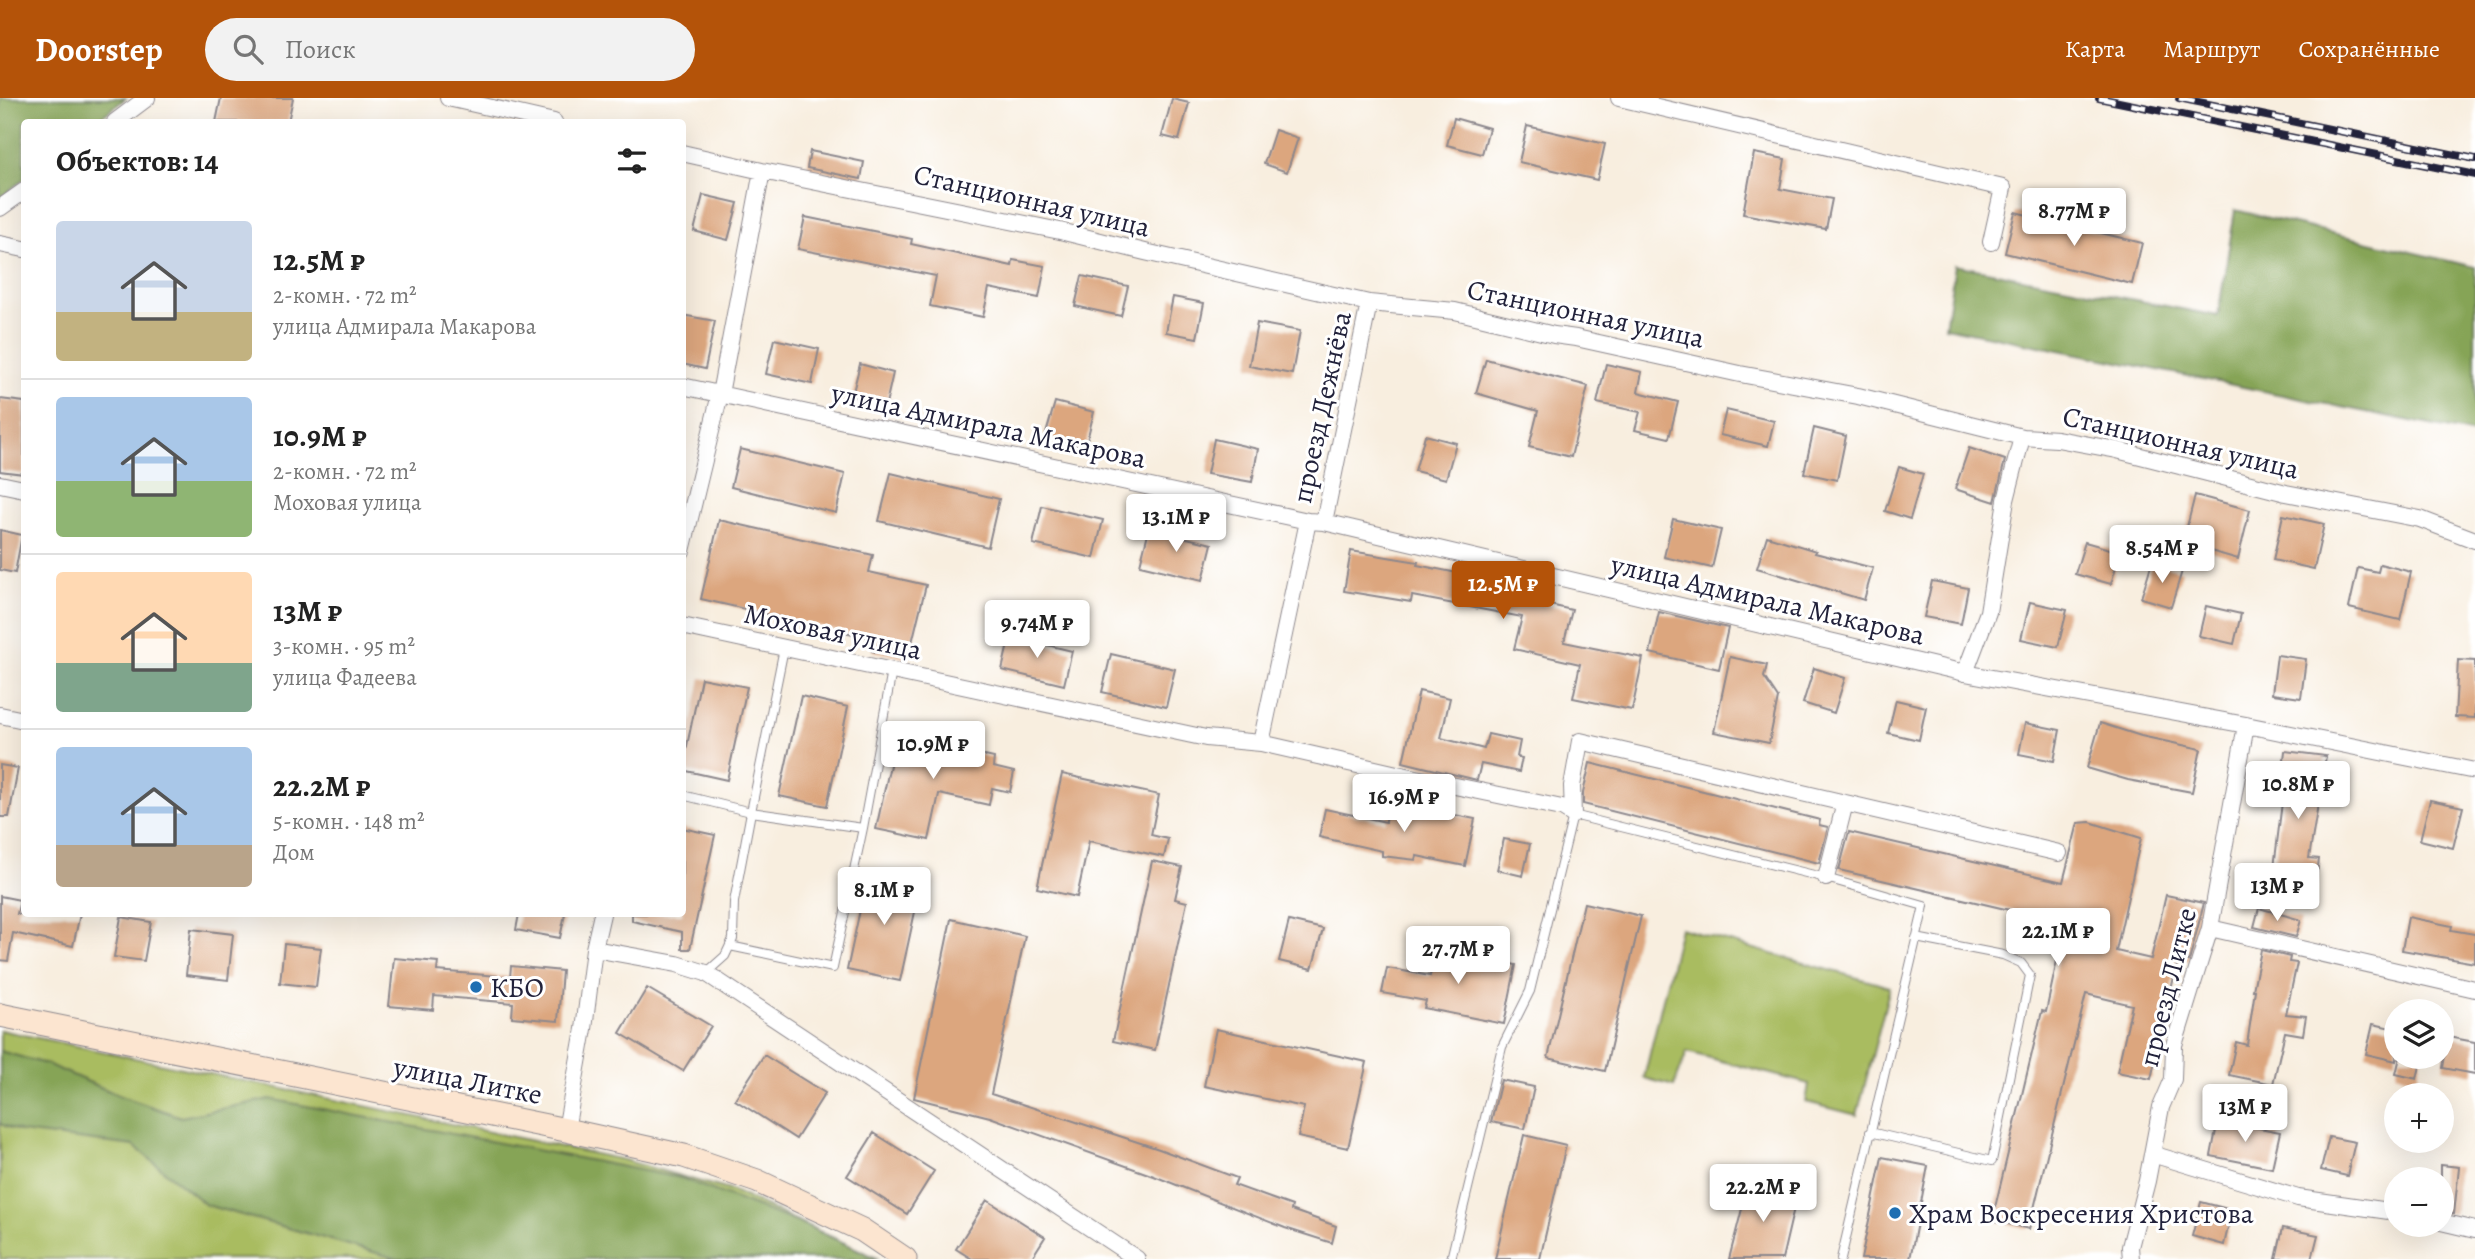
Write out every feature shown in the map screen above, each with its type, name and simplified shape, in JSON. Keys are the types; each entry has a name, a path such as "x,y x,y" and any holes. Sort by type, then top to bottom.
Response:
{"main road":[{"name":"улица Литке","path":"0,1015 684,1156 757,1181 862,1230 905,1259"}],"street":[{"path":"119,119 147,98"},
{"path":"448,98 541,119"},
{"path":"1619,98 2003,188 1991,242"},
{"name":"Станционная улица","path":"686,154 1048,228 1145,253 1369,303 1455,311 1554,335 1858,396 2022,437 2057,439 2117,450 2286,493 2420,519 2475,540"},
{"path":"686,534 720,394 762,171"},
{"path":"0,208 21,193"},
{"path":"0,244 21,248"},
{"name":"проезд Дежнёва","path":"1261,743 1369,303"},
{"name":"улица Адмирала Макарова","path":"686,387 1316,521 1965,673 2475,771"},
{"path":"1965,673 1988,612 2006,500 2022,437"},
{"path":"0,484 21,488"},
{"name":"Моховая улица","path":"686,627 1206,738 1261,743 1562,808 1573,815"},
{"path":"0,715 21,719"},
{"name":"проезд Литке","path":"2131,1259 2130,1247 2161,1107 2173,1079 2174,1045 2210,928 2246,725"},
{"path":"1573,815 1572,786 1580,741 2059,853"},
{"path":"1826,878 1845,803"},
{"path":"566,1130 601,917"},
{"path":"2210,928 2475,989"},
{"path":"594,949 677,964 706,973 1137,1259"},
{"path":"2152,1154 2298,1198 2384,1210"},
{"path":"2454,1225 2475,1230"}],"lane":[{"path":"706,973 725,956 733,939 734,902 784,647"},
{"path":"730,946 833,968 863,828 892,670"},
{"path":"686,797 751,812 863,828"},
{"path":"1451,1259 1502,1047 1531,991 1573,815 1826,878 1924,906 1841,1259"},
{"path":"1870,1132 1992,1161 2030,975 2021,963 2003,955 1916,938"}],"green space":[{"path":"0,98 126,98 99,119 21,119 21,181 0,198"},
{"path":"2235,210 2475,267 2475,434 1945,327 1955,265 2218,316"},
{"path":"1680,928 1890,987 1857,1115 1806,1102 1809,1084 1687,1052 1674,1086 1644,1078"},
{"path":"0,1030 624,1160 733,1191 879,1259 0,1259"},
{"path":"0,1051 49,1065 121,1096 181,1117 270,1099 681,1178 807,1226 878,1259 398,1259 206,1205 134,1146 21,1132 0,1124"}],"building":[{"path":"221,98 293,98 289,119 217,119"},
{"path":"1172,99 1189,103 1179,140 1162,136"},
{"path":"1454,118 1489,128 1482,154 1447,145"},
{"path":"1527,126 1605,144 1597,180 1519,162"},
{"path":"1275,130 1298,138 1287,172 1264,164"},
{"path":"810,151 864,162 861,179 807,168"},
{"path":"1754,153 1785,159 1780,189 1832,199 1826,229 1743,214"},
{"path":"703,195 738,203 728,240 694,231"},
{"path":"2015,212 2142,243 2132,284 2005,253"},
{"path":"805,217 912,239 911,244 1012,266 1013,260 1045,266 1039,298 989,288 983,317 930,306 936,276 798,249"},
{"path":"1082,276 1128,286 1121,316 1075,306"},
{"path":"1173,297 1204,303 1197,338 1166,332"},
{"path":"686,316 715,321 705,369 686,365"},
{"path":"1257,323 1300,331 1292,374 1249,366"},
{"path":"774,339 819,349 812,384 766,374"},
{"path":"1486,359 1588,386 1571,457 1529,447 1538,411 1476,393"},
{"path":"860,364 893,373 886,404 852,396"},
{"path":"1606,364 1642,372 1638,392 1678,402 1669,438 1635,430 1640,412 1597,403"},
{"path":"0,399 21,402 21,474 0,471"},
{"path":"1055,402 1094,412 1085,448 1045,437"},
{"path":"1726,410 1774,421 1768,446 1720,435"},
{"path":"1814,428 1846,436 1837,480 1804,473"},
{"path":"1425,435 1456,443 1446,479 1415,471"},
{"path":"1214,439 1258,449 1252,482 1207,474"},
{"path":"1969,448 2005,460 1995,502 1955,489"},
{"path":"740,449 845,474 836,513 731,487"},
{"path":"1899,467 1923,474 1910,519 1885,511"},
{"path":"891,473 999,499 988,547 879,521"},
{"path":"2195,495 2250,510 2238,559 2183,543"},
{"path":"1042,506 1103,520 1094,558 1033,544"},
{"path":"2283,515 2324,524 2314,569 2273,560"},
{"path":"1673,519 1721,530 1712,568 1664,557"},
{"path":"719,520 873,555 869,572 926,585 908,659 872,651 875,639 701,599"},
{"path":"1149,529 1212,544 1203,580 1140,565"},
{"path":"0,530 21,535 15,573 0,570"},
{"path":"1767,536 1816,551 1815,553 1873,568 1864,600 1757,568"},
{"path":"2085,542 2120,552 2111,584 2075,574"},
{"path":"1351,551 1418,562 1417,565 1508,583 1506,595 1572,610 1564,642 1643,658 1632,710 1573,698 1580,664 1514,649 1522,617 1412,596 1411,602 1344,591"},
{"path":"2152,562 2182,571 2171,607 2141,598"},
{"path":"2380,564 2411,572 2400,620 2349,608 2358,568 2378,572"},
{"path":"1932,581 1968,588 1961,624 1924,617"},
{"path":"2030,602 2067,610 2058,647 2021,639"},
{"path":"2206,606 2241,614 2234,644 2199,636"},
{"path":"1659,612 1728,628 1719,669 1650,653"},
{"path":"1010,636 1072,651 1064,685 1002,670"},
{"path":"1111,654 1175,669 1166,707 1102,692"},
{"path":"2277,655 2306,659 2301,698 2272,694"},
{"path":"1730,657 1767,665 1764,677 1778,698 1769,743 1714,732"},
{"path":"2458,660 2475,661 2475,718 2455,717"},
{"path":"1814,668 1845,678 1834,713 1803,703"},
{"path":"701,678 747,687 727,780 686,771 686,751"},
{"path":"1419,691 1450,698 1441,738 1484,749 1488,734 1520,741 1517,757 1522,758 1519,772 1481,764 1477,780 1403,762"},
{"path":"801,696 848,707 827,806 779,796"},
{"path":"1896,700 1926,707 1919,740 1888,733"},
{"path":"2025,723 2060,730 2054,761 2019,754"},
{"path":"2100,723 2141,736 2201,749 2192,792 2128,780 2087,768"},
{"path":"899,724 952,736 949,748 994,758 993,767 1014,772 1010,792 992,788 989,805 939,794 929,840 876,829"},
{"path":"2285,751 2326,756 2309,858 2319,859 2315,890 2272,884 2284,786 2281,786"},
{"path":"1590,763 1820,820 1819,825 1828,827 1819,863 1583,804"},
{"path":"0,765 18,768 9,817 0,817"},
{"path":"1062,774 1159,795 1151,835 1168,839 1164,857 1089,841 1077,897 1037,888"},
{"path":"2430,800 2463,807 2453,848 2420,840"},
{"path":"1387,808 1439,812 1475,819 1465,866 1417,856 1416,860 1382,856 1382,851 1319,837 1325,809 1386,822"},
{"path":"2090,822 2141,838 2116,951 2151,959 2166,895 2204,903 2189,961 2178,959 2151,1079 2117,1072 2132,1005 2086,994 2029,1229 1992,1220 2042,1011 2046,1012 2065,923 1839,870 1849,832 2063,882 2078,823"},
{"path":"686,829 715,835 690,949 682,949 682,932 632,921 632,917 686,917"},
{"path":"1504,839 1530,844 1523,876 1497,870"},
{"path":"1152,861 1182,867 1175,899 1187,902 1155,1050 1113,1041"},
{"path":"868,873 921,884 900,981 847,970"},
{"path":"0,896 20,900 17,914 21,914 21,917 79,917 73,946 13,933 8,961 0,960"},
{"path":"1584,903 1641,916 1605,1071 1548,1058"},
{"path":"2259,908 2301,920 2296,937 2254,927"},
{"path":"121,917 151,922 144,961 114,957"},
{"path":"518,917 564,917 560,938 516,930"},
{"path":"2408,917 2475,934 2475,963 2402,950"},
{"path":"951,919 1025,936 991,1094 1159,1149 1237,1178 1234,1185 1292,1206 1291,1210 1336,1226 1332,1243 1285,1228 1154,1176 990,1117 914,1098"},
{"path":"1289,921 1323,929 1312,969 1279,961"},
{"path":"191,929 233,934 228,980 186,975"},
{"path":"284,944 321,948 316,987 280,983"},
{"path":"1436,949 1516,965 1504,1024 1424,1008 1426,1001 1382,993 1387,968 1430,976"},
{"path":"2261,950 2290,957 2289,962 2297,963 2286,1014 2306,1016 2303,1035 2285,1032 2273,1084 2229,1075 2236,1042 2247,1045"},
{"name":"КБО","path":"394,958 438,962 437,971 510,977 511,966 562,971 558,1021 512,1017 513,1003 434,996 433,1010 389,1006"},
{"path":"647,988 711,1026 683,1071 620,1033"},
{"path":"2373,1024 2384,1026 2384,1058 2366,1054"},
{"path":"1216,1029 1367,1062 1348,1148 1298,1137 1304,1107 1204,1086"},
{"path":"2454,1038 2475,1042 2475,1074 2448,1069 2454,1069"},
{"path":"764,1055 825,1093 796,1139 735,1100"},
{"path":"2397,1069 2419,1069 2417,1079 2396,1074"},
{"path":"1501,1080 1534,1087 1525,1129 1491,1122"},
{"path":"2218,1120 2280,1132 2272,1168 2211,1156"},
{"path":"874,1133 934,1171 907,1214 847,1176"},
{"path":"1524,1135 1566,1145 1540,1259 1495,1259"},
{"path":"2329,1137 2355,1142 2347,1176 2321,1170"},
{"name":"Храм Воскресения Христова","path":"1882,1157 1928,1166 1910,1259 1861,1259"},
{"path":"2441,1165 2459,1167 2454,1214 2454,1167"},
{"path":"1749,1182 1797,1195 1782,1259 1729,1259"},
{"path":"987,1200 1045,1237 1031,1259 972,1259 956,1249"},
{"path":"2201,1202 2232,1210 2224,1245 2192,1236"},
{"path":"2283,1228 2318,1235 2312,1259 2276,1259"}],"railway":[{"path":"2099,98 2475,175"},
{"path":"2179,98 2475,159"}],"place":[{"name":"КБО","path":"476,987"},
{"name":"Храм Воскресения Христова","path":"1895,1213"}]}
